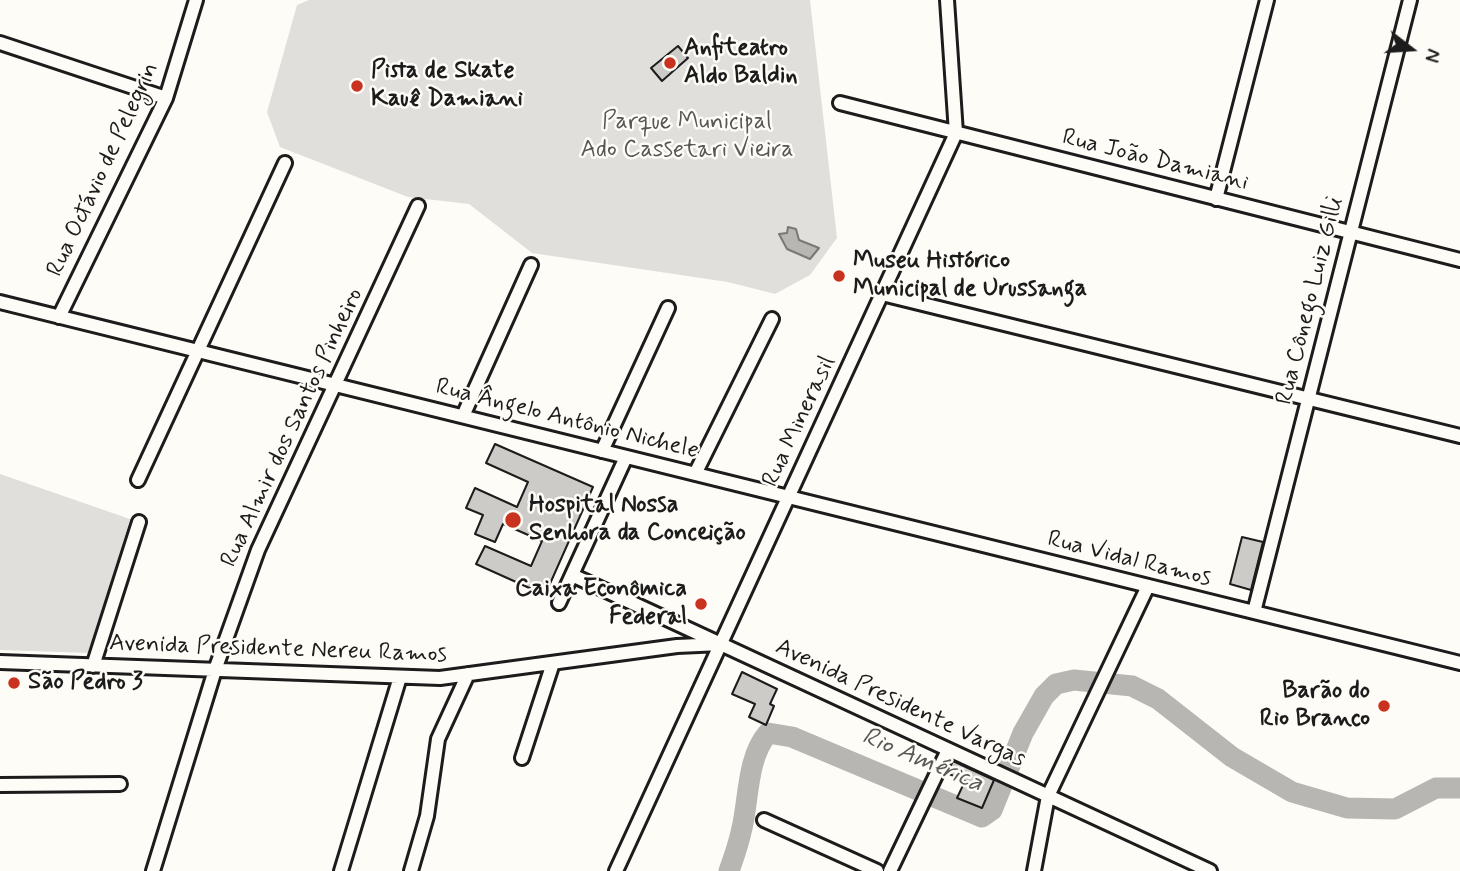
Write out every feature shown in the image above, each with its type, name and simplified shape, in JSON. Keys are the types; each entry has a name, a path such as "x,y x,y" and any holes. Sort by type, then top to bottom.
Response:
{"street":[{"name":"Rua Octávio de Pelegrin","path":"59,317 166,97 197,0"},
{"path":"947,0 956,133"},
{"path":"1216,199 1267,0"},
{"name":"Rua Cônego Luiz Gilli","path":"1254,612 1410,0"},
{"path":"0,43 166,97"},
{"name":"Rua João Damiani","path":"840,103 1460,260"},
{"name":"Rua Minerasil","path":"616,871 956,133"},
{"path":"138,480 285,163"},
{"name":"Rua Almir dos Santos Pinheiro","path":"153,871 215,670 258,550 418,206"},
{"path":"463,416 531,265"},
{"path":"882,294 1460,436"},
{"name":"Rua Ângelo Antônio Nichele","path":"0,302 789,497"},
{"path":"602,451 668,308"},
{"path":"695,474 772,319"},
{"path":"559,604 626,457"},
{"name":"Rua Vidal Ramos","path":"789,497 1460,663"},
{"path":"93,666 139,522"},
{"name":"Avenida Presidente Vargas","path":"572,575 1210,871"},
{"path":"1034,871 1048,796 1148,586"},
{"name":"Avenida Presidente Nereu Ramos","path":"0,662 400,677 468,674 677,646 721,644"},
{"path":"522,758 553,663"},
{"path":"411,871 430,803 438,738 468,674"},
{"path":"341,871 400,677"},
{"path":"890,871 948,750"},
{"path":"0,785 120,783"},
{"path":"764,820 877,871"}],"green space":[{"name":"Parque Municipal Ado Cassetari Vieira","path":"309,0 810,0 837,238 810,275 775,294 728,282 532,253 469,204 408,197 280,147 267,112 297,5"},
{"path":"0,474 130,519 89,653 0,650"}],"shaded area":[{"path":"788,227 796,229 799,240 819,248 810,259 787,249 779,234 787,233"}],"building":[{"name":"Anfiteatro Aldo Baldin","path":"678,46 688,58 662,81 651,68"},
{"name":"Hospital Nossa Senhora da Conceição","path":"495,444 593,487 545,595 476,564 485,546 531,566 542,541 503,524 495,542 475,534 483,515 466,508 475,488 517,507 528,482 486,463"},
{"path":"1242,537 1263,542 1251,590 1230,584"},
{"path":"742,672 777,689 770,704 774,706 766,725 749,717 755,704 732,694"},
{"path":"953,761 994,780 982,808 957,798 965,781 947,773"}],"waterway":[{"name":"Rio América","path":"729,871 741,834 752,766 768,733 792,737 982,817 992,810 1023,733 1044,696 1056,684 1074,680 1132,686 1158,699 1232,757 1292,792 1347,808 1395,809 1436,788 1460,788"}],"place":[{"name":"Anfiteatro Aldo Baldin","path":"670,63"},
{"name":"Pista de Skate Kauê Damiani","path":"357,86"},
{"name":"Museu Histórico Municipal de Urussanga","path":"839,276"},
{"name":"Hospital Nossa Senhora da Conceição","path":"513,520"},
{"name":"Caixa Econômica Federal","path":"701,604"},
{"name":"São Pedro 3","path":"14,683"},
{"name":"Barão do Rio Branco","path":"1384,706"}]}
